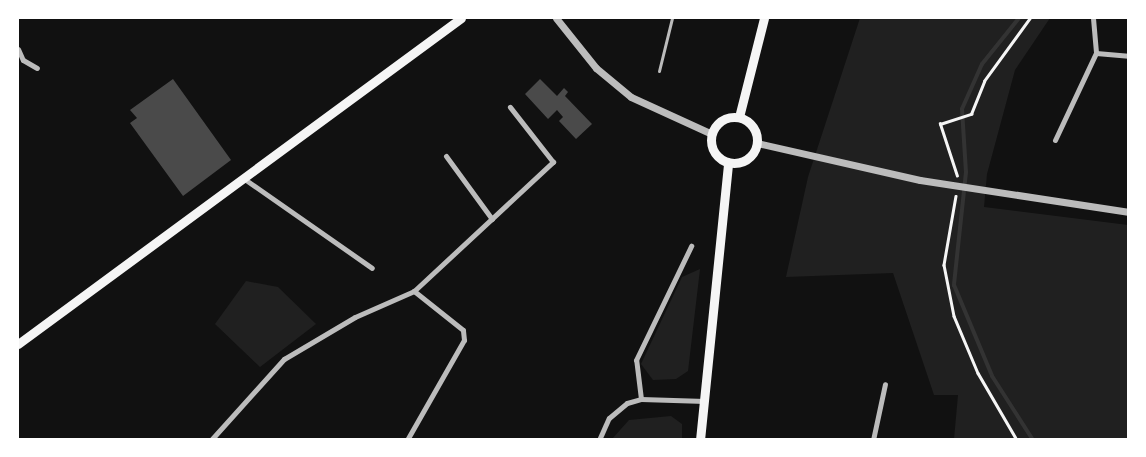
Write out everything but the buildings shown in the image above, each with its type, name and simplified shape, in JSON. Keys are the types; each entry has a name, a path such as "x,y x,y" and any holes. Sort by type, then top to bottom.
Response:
{"main road":[{"path":"18,344 461,18"},
{"path":"739,117 764,18"},
{"path":"739,117 755,129 757,143 750,157 728,162 716,154 712,134 724,119 739,117"},
{"path":"700,440 728,162"}],"street":[{"path":"556,18 596,68 631,97 712,134"},
{"path":"1055,140 1096,53 1093,18"},
{"path":"18,49 23,60 37,68"},
{"path":"1096,53 1128,56"},
{"path":"211,440 257,385 301,347 414,291 553,162 510,106"},
{"path":"757,143 938,182 1128,212"},
{"path":"446,156 492,219"},
{"path":"243,178 372,268"},
{"path":"641,398 636,360 691,246"},
{"path":"407,440 464,340 463,330 414,291"},
{"path":"873,440 886,384"},
{"path":"599,440 617,410 641,398 705,401"}],"lane":[{"path":"658,71 672,18"}],"path":[{"path":"956,119 966,118 1001,53 1030,18"},
{"path":"944,266 962,339 1017,440"}],"shaded area":[{"path":"860,18 1050,18 1015,70 987,174 984,207 1128,225 1128,439 954,439 958,395 934,395 893,273 786,277 808,177"},
{"path":"700,269 688,371 676,379 653,380 641,364 682,277"},
{"path":"246,281 278,287 316,324 260,367 215,324"},
{"path":"671,416 682,424 682,439 612,439 629,420"}],"waterway":[{"path":"1019,18 982,64 962,109 966,172 954,285 992,376 1033,440"}]}
